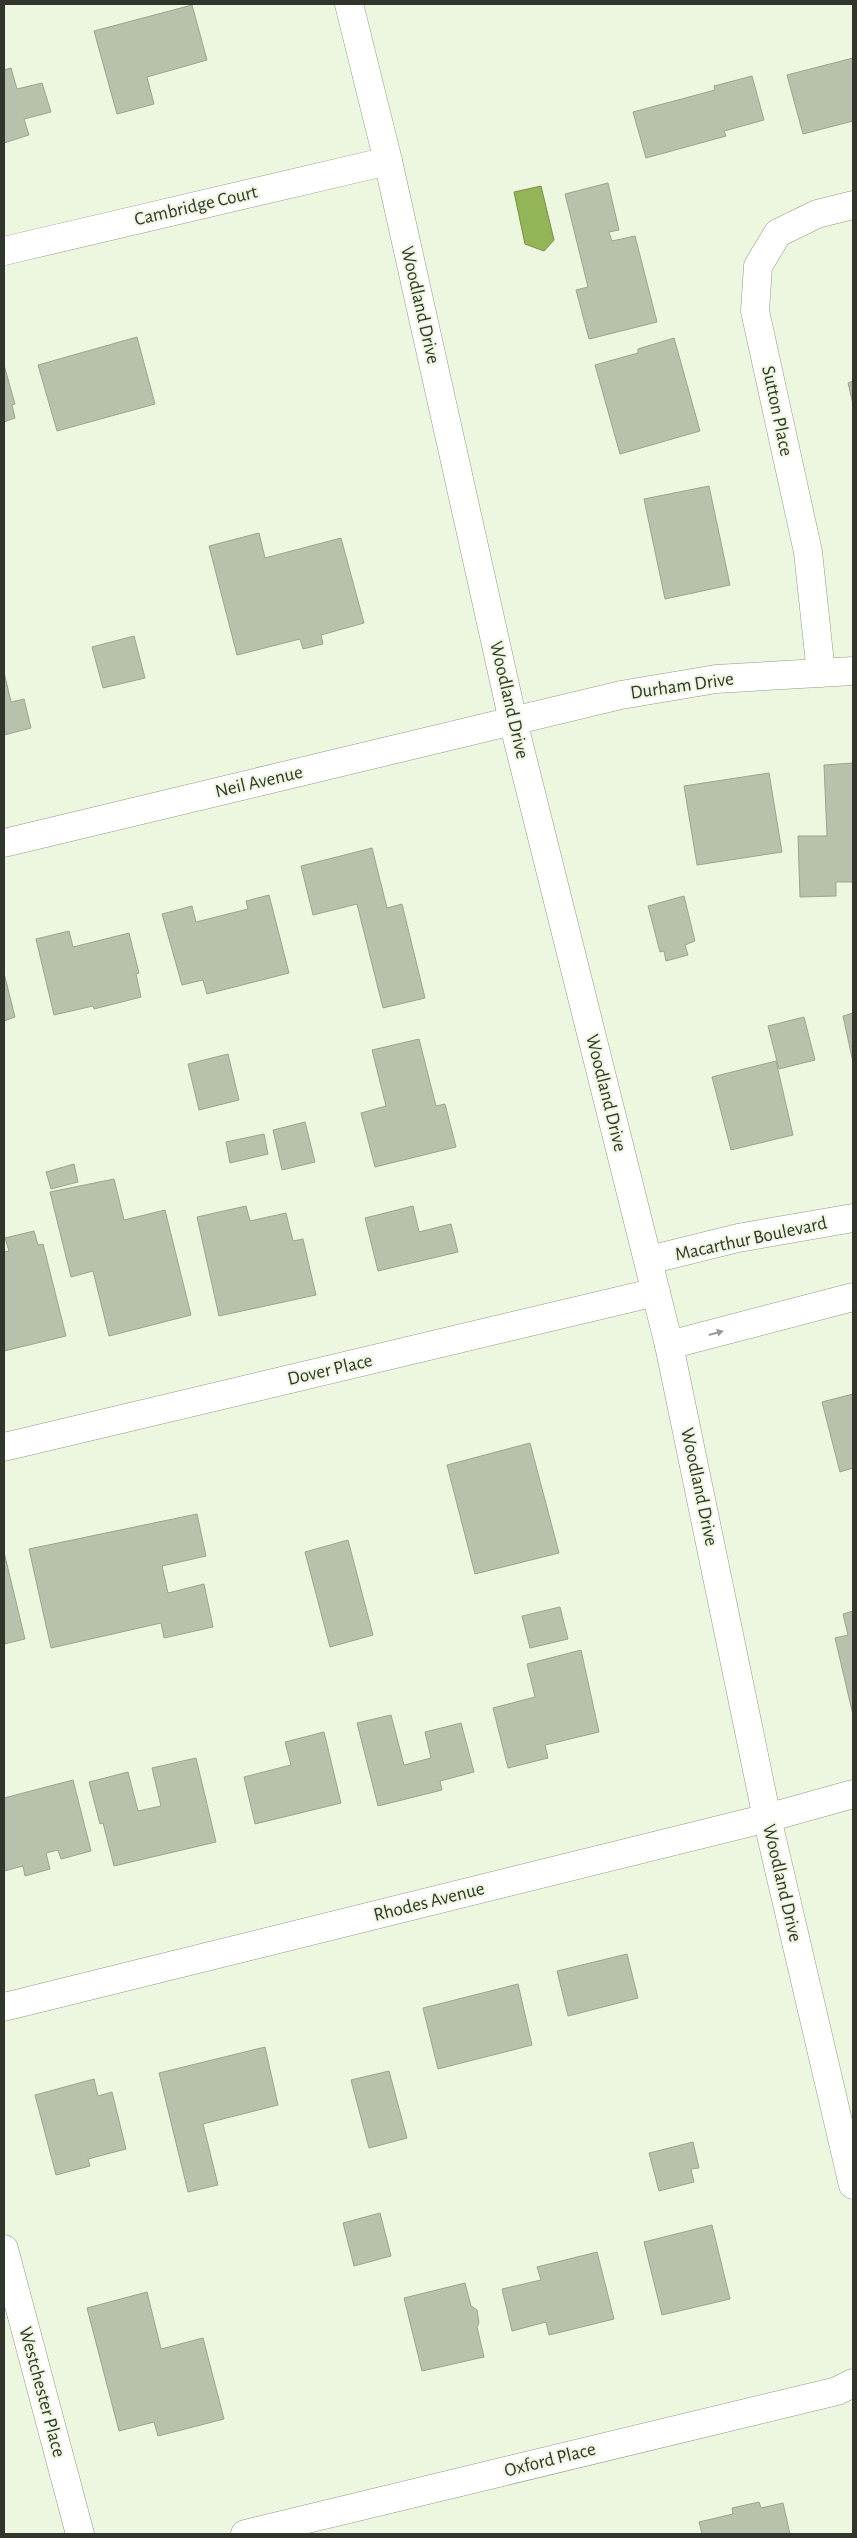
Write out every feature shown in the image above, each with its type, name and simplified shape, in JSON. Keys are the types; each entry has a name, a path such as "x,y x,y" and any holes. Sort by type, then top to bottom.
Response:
{"street":[{"name":"Woodland Drive","path":"349,4 388,161 513,721 669,1345 767,1818 853,2185"},
{"name":"Cambridge Court","path":"4,251 388,161"},
{"name":"Sutton Place","path":"821,673 808,552 755,311 758,266 778,233 816,214 853,205"},
{"name":"Durham Drive","path":"513,721 621,695 716,680 853,671"},
{"name":"Neil Avenue","path":"4,843 513,721"},
{"name":"Macarthur Boulevard","path":"649,1260 738,1238 853,1218"},
{"name":"Dover Place","path":"4,1447 656,1292"},
{"path":"669,1345 853,1297"},
{"name":"Rhodes Avenue","path":"4,2007 767,1818 853,1794"},
{"name":"Westchester Place","path":"4,2249 80,2534"},
{"name":"Oxford Place","path":"245,2534 837,2391 853,2383"}],"shaded area":[{"path":"541,186 554,240 544,251 525,244 514,192"}],"building":[{"path":"192,5 207,60 147,77 154,104 117,114 94,31"},
{"path":"853,58 853,121 803,134 787,75"},
{"path":"11,68 17,89 42,83 51,112 24,119 29,135 4,143 4,70"},
{"path":"752,76 764,120 724,131 726,136 646,158 633,112 715,90 714,86"},
{"path":"608,183 619,230 609,232 612,241 635,236 657,322 589,339 576,290 588,287 565,194"},
{"path":"137,337 155,404 57,431 38,365"},
{"path":"674,338 700,431 620,454 595,365 638,353 638,349"},
{"path":"4,365 15,404 12,405 15,418 4,422"},
{"path":"853,381 853,404 848,383"},
{"path":"709,486 730,585 665,599 644,499"},
{"path":"259,533 265,558 341,538 364,623 321,635 323,644 303,649 300,639 237,655 209,546"},
{"path":"134,636 145,678 103,688 92,647"},
{"path":"4,672 11,702 24,699 31,728 4,735"},
{"path":"853,763 853,882 836,882 836,896 800,897 798,836 827,836 824,765"},
{"path":"769,773 782,852 697,865 684,786"},
{"path":"372,848 387,908 402,904 425,998 383,1008 357,904 313,915 301,866"},
{"path":"269,895 289,973 207,994 203,980 182,985 162,914 192,906 196,922 248,909 246,901"},
{"path":"684,896 695,941 685,945 688,955 666,961 664,951 660,952 648,906"},
{"path":"69,931 73,947 129,933 139,973 136,974 141,997 94,1009 93,1006 54,1015 36,939"},
{"path":"4,973 15,1017 4,1021"},
{"path":"853,1013 853,1062 843,1016"},
{"path":"804,1017 815,1060 779,1069 768,1026"},
{"path":"419,1039 436,1106 445,1104 456,1147 375,1167 361,1113 386,1106 372,1050"},
{"path":"228,1054 239,1100 199,1110 188,1064"},
{"path":"776,1061 793,1135 731,1150 712,1077"},
{"path":"305,1122 315,1162 282,1170 273,1130"},
{"path":"264,1134 268,1154 230,1163 226,1142"},
{"path":"74,1164 78,1182 51,1189 46,1172"},
{"path":"114,1179 124,1220 165,1210 191,1315 109,1336 93,1271 71,1277 50,1192"},
{"path":"246,1206 250,1221 286,1213 293,1241 303,1239 316,1295 219,1316 197,1217"},
{"path":"413,1206 419,1232 451,1224 458,1252 378,1271 365,1218"},
{"path":"34,1231 38,1245 43,1244 66,1336 4,1351 4,1252 9,1251 5,1238"},
{"path":"853,1394 853,1468 840,1472 822,1402"},
{"path":"530,1443 559,1553 475,1574 447,1465"},
{"path":"197,1514 206,1556 162,1566 168,1593 204,1584 213,1627 164,1638 161,1623 51,1648 29,1549"},
{"path":"348,1540 373,1635 330,1647 305,1552"},
{"path":"4,1552 25,1639 4,1644"},
{"path":"560,1607 568,1639 530,1648 522,1616"},
{"path":"853,1611 853,1715 835,1638 848,1635 843,1614"},
{"path":"581,1650 599,1732 545,1745 548,1758 508,1768 493,1708 535,1697 527,1664"},
{"path":"391,1715 404,1765 431,1758 425,1732 461,1723 474,1772 440,1781 442,1790 378,1806 357,1723"},
{"path":"324,1732 341,1803 255,1824 244,1777 291,1765 285,1742"},
{"path":"196,1758 216,1842 114,1866 103,1823 100,1824 89,1782 128,1772 138,1811 161,1806 152,1768"},
{"path":"73,1780 91,1851 61,1859 58,1850 46,1853 50,1869 25,1876 23,1866 4,1871 4,1798"},
{"path":"627,1954 638,1998 568,2016 557,1971"},
{"path":"518,1984 532,2045 438,2069 423,2008"},
{"path":"265,2047 278,2105 203,2124 218,2185 188,2192 159,2073"},
{"path":"389,2071 407,2138 369,2148 351,2080"},
{"path":"94,2079 98,2096 112,2092 126,2149 88,2159 90,2166 56,2175 35,2095"},
{"path":"693,2142 699,2168 691,2169 694,2182 659,2191 649,2153"},
{"path":"380,2213 391,2256 354,2266 343,2223"},
{"path":"712,2225 730,2299 662,2315 644,2242"},
{"path":"597,2252 614,2319 549,2335 546,2322 512,2331 502,2289 541,2280 537,2267"},
{"path":"465,2283 471,2306 477,2310 479,2323 477,2327 484,2357 422,2371 404,2298"},
{"path":"147,2292 161,2349 203,2338 224,2419 158,2436 154,2422 119,2431 87,2308"},
{"path":"759,2502 761,2508 783,2503 790,2534 702,2534 699,2522 733,2514 732,2508"}]}
